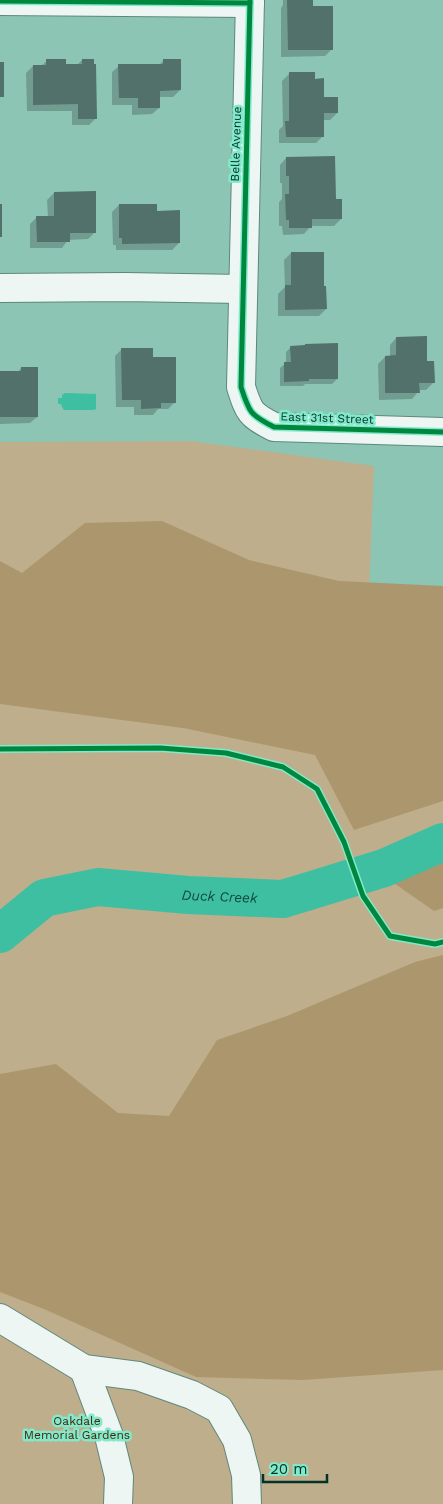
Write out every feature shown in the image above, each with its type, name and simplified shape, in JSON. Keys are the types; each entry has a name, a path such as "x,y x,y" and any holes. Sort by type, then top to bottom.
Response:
{"street":[{"path":"0,1 250,2"},
{"name":"Belle Avenue","path":"242,289 250,2"},
{"path":"0,288 125,286 242,289"},
{"name":"East 31st Street","path":"242,289 241,387 247,408 257,418 274,427 443,432"},
{"path":"0,1318 84,1370 138,1376 192,1395 219,1409 237,1440 246,1475 247,1504"},
{"path":"84,1370 110,1436 119,1477 118,1504"}],"green space":[{"name":"Oakdale Memorial Gardens","path":"191,441 374,466 369,593 443,594 443,1504 0,1504 0,442"}],"shaded area":[{"path":"65,393 96,394 96,409 64,410 61,404 58,404 58,398 62,398 62,395"},
{"path":"162,521 249,560 339,581 443,586 443,801 354,830 315,755 183,728 0,704 0,561 22,573 85,523"},
{"path":"443,861 443,908 434,911 391,881"},
{"path":"443,955 443,1370 303,1380 196,1377 44,1309 0,1292 0,1074 56,1064 118,1113 169,1116 217,1040 287,1016 415,962"}],"building":[{"path":"287,0 313,0 313,6 333,6 333,50 288,50"},
{"path":"46,59 66,59 66,64 82,64 82,59 94,59 94,64 96,64 97,119 78,119 78,104 33,105 33,65 46,65"},
{"path":"163,59 181,59 181,90 160,91 160,108 138,108 138,98 119,98 118,64 163,64"},
{"path":"0,62 4,62 4,97 0,97"},
{"path":"289,72 315,72 315,79 324,78 324,97 338,97 338,113 324,113 324,137 286,137 285,121 289,121"},
{"path":"335,156 336,199 342,199 342,219 312,219 312,228 289,228 289,220 286,220 285,194 289,194 289,176 286,176 286,157"},
{"path":"96,191 96,233 70,233 70,242 37,242 36,216 54,216 54,192"},
{"path":"0,204 2,204 2,237 0,237"},
{"path":"119,204 157,204 157,211 180,210 180,243 122,244 122,238 119,238"},
{"path":"291,252 324,252 324,286 326,286 327,309 285,310 285,285 291,285"},
{"path":"427,336 427,361 434,361 435,383 419,383 420,393 385,393 385,356 396,355 396,337"},
{"path":"338,343 338,379 309,379 309,381 284,382 284,362 291,362 290,346"},
{"path":"121,348 153,348 153,357 176,357 176,403 161,403 161,408 141,409 141,400 122,400"},
{"path":"21,367 38,367 38,417 0,417 0,371 21,371"}],"waterway":[{"name":"Duck Creek","path":"0,934 44,898 98,887 188,895 283,899 384,868 443,842"}],"cycle path":[{"path":"250,0 241,387 246,402 255,416 274,427 443,432"},
{"path":"0,1 250,3"},
{"path":"0,749 160,748 226,753 283,767 317,789 344,842 363,896 390,936 435,944 443,942"}]}
